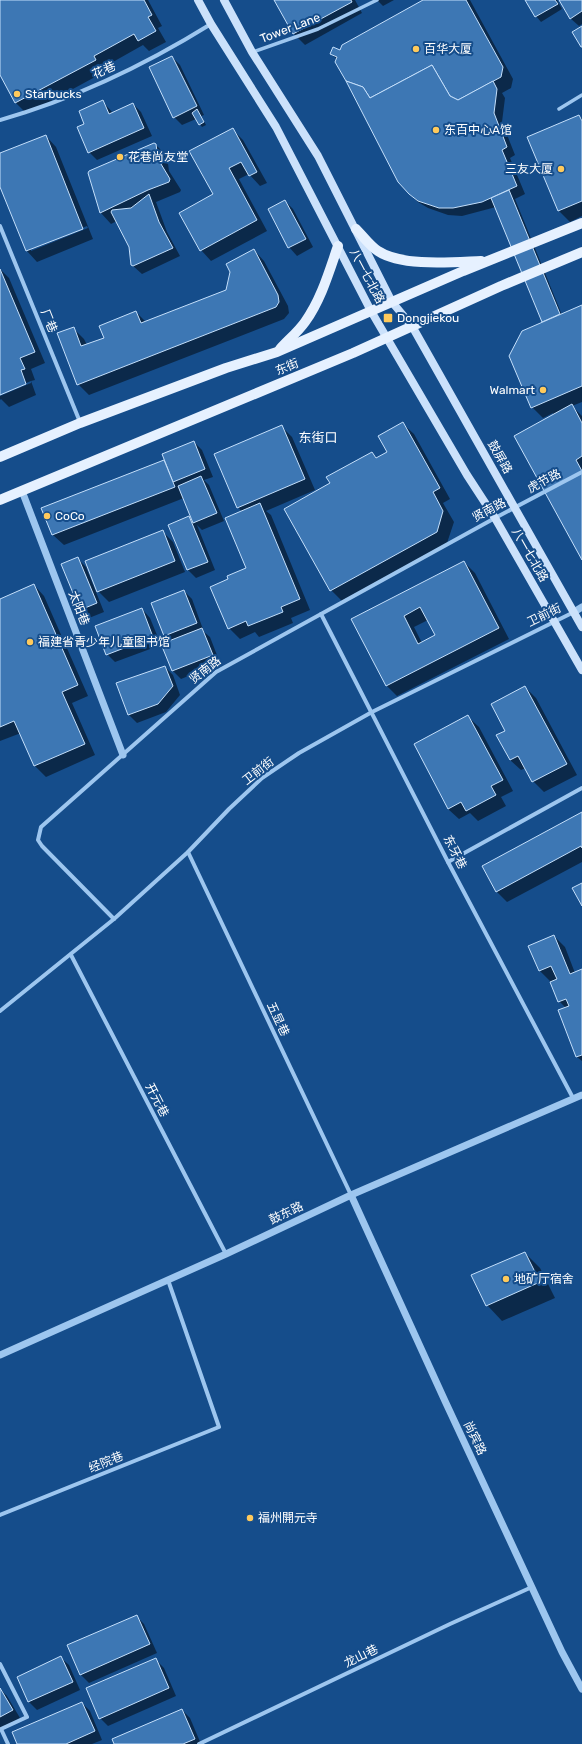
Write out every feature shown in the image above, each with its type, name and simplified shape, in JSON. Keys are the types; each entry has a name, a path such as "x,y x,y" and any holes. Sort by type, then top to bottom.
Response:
{"main road":[{"name":"八一七北路","path":"198,0 211,24 276,127 371,311 467,475 495,518 555,622"},
{"name":"八一七北路","path":"224,0 252,52 318,156 392,302"},
{"path":"0,457 80,423 226,368 278,352 392,302 582,223"},
{"path":"356,229 379,251 403,260 454,262 491,260"},
{"path":"278,352 305,322 329,274 338,246"},
{"name":"东街","path":"0,500 267,390 582,252"},
{"name":"鼓屏路","path":"392,302 412,326 582,627"},
{"path":"555,622 582,670"}],"street":[{"name":"Tower Lane","path":"252,52 318,29 377,0"},
{"name":"花巷","path":"0,120 70,96 167,51 211,24"},
{"path":"559,109 582,95"},
{"name":"厂巷","path":"0,226 80,423"},
{"name":"虎节路","path":"515,507 582,472"},
{"name":"太阳巷","path":"22,491 123,755"},
{"name":"贤南路","path":"114,919 42,846 38,840 41,827 216,672 515,507"},
{"path":"574,612 582,607"},
{"name":"卫前街","path":"0,1011 114,919 188,852 229,809 262,778 299,753 372,712 574,612"},
{"name":"东牙巷","path":"321,614 448,862 573,1098"},
{"path":"448,862 582,788"},
{"name":"五显巷","path":"188,852 351,1195"},
{"name":"开元巷","path":"71,955 226,1254"},
{"name":"鼓东路","path":"0,1355 226,1254 351,1195 582,1095"},
{"name":"尚宾路","path":"351,1195 442,1394 582,1689"},
{"name":"经院巷","path":"0,1515 219,1427 168,1280"},
{"name":"龙山巷","path":"199,1744 450,1624 533,1587"},
{"path":"0,1664 27,1717 1,1729 8,1744"}],"building":[{"path":"0,0 144,0 152,15 148,17 156,31 138,41 134,34 94,56 96,60 15,103 0,75"},
{"path":"274,0 351,0 352,2 293,34"},
{"name":"百华大厦","path":"423,0 466,0 503,67 501,77 458,100 450,96 432,65 370,98 363,87 346,81 335,62 337,57 330,54 333,47 340,50 342,45"},
{"path":"525,0 555,0 558,4 535,17"},
{"path":"559,0 582,0 582,11 570,19"},
{"path":"582,26 582,47 581,47 572,32"},
{"path":"172,56 197,106 173,118 149,67"},
{"name":"东百中心A馆","path":"432,65 450,96 458,100 493,81 497,89 494,113 507,147 502,150 517,186 482,202 453,208 439,208 418,201 398,182 346,81 363,87 370,98"},
{"path":"103,100 109,114 133,103 144,128 88,153 77,127 84,124 79,111"},
{"path":"197,109 204,122 199,125 192,113"},
{"name":"三友大厦","path":"579,115 582,121 582,201 558,211 527,137"},
{"path":"233,128 257,172 249,176 241,162 229,168 257,220 200,251 179,213 213,194 189,151"},
{"path":"46,135 83,229 26,251 0,187 0,153"},
{"path":"154,143 156,144 158,159 170,179 169,182 148,190 100,213 88,173 89,171"},
{"path":"509,190 560,314 542,322 491,198"},
{"path":"149,194 159,222 173,248 133,266 131,265 129,247 111,212 112,210 131,208"},
{"path":"285,200 306,239 288,248 268,209"},
{"path":"254,249 278,295 279,302 276,307 77,385 57,333 74,327 81,346 104,338 99,326 136,311 141,323 226,290 230,272 226,264"},
{"path":"0,269 35,352 20,358 25,369 21,370 26,384 0,395"},
{"path":"582,305 582,386 531,408 509,356 522,331"},
{"path":"572,404 582,423 582,456 576,460 582,471 582,560 514,436"},
{"path":"403,422 440,488 433,492 443,511 437,532 330,591 284,509 330,483 326,477 372,452 376,458 387,452 378,436"},
{"path":"282,425 305,479 237,508 214,454"},
{"path":"194,441 205,469 173,482 162,454"},
{"path":"164,460 175,487 52,535 41,508"},
{"path":"201,476 217,513 193,523 178,486"},
{"path":"260,503 300,599 281,607 283,612 248,626 246,621 228,629 210,587 228,579 227,576 246,568 225,518"},
{"path":"189,516 208,562 187,570 168,525"},
{"path":"163,530 175,561 97,592 85,561"},
{"path":"78,557 97,603 80,610 61,564"},
{"path":"464,561 499,628 386,686 351,619","holes":["420,607 435,635 418,644 404,616"]},
{"name":"福建省青少年儿童图书馆","path":"34,584 78,685 62,692 85,744 34,766 14,721 0,727 0,599"},
{"path":"184,590 197,623 164,636 151,603"},
{"path":"142,608 153,637 106,655 95,626"},
{"path":"202,628 213,655 172,671 161,644"},
{"path":"165,666 173,686 158,704 128,715 116,683"},
{"path":"525,686 567,764 532,782 518,756 510,760 496,735 505,731 491,704"},
{"path":"468,715 503,780 491,786 496,795 466,811 461,802 448,809 414,744"},
{"path":"582,812 582,848 581,846 496,892 482,866"},
{"path":"582,883 582,906 572,888"},
{"path":"554,935 570,974 582,969 582,1055 576,1057 558,1010 569,1006 566,999 558,1002 550,982 557,979 551,966 539,971 528,946"},
{"name":"地矿厅宿舍","path":"525,1252 540,1282 486,1306 471,1275"},
{"path":"137,1615 150,1644 80,1675 67,1645"},
{"path":"61,1656 73,1682 28,1702 17,1677"},
{"path":"156,1658 169,1688 99,1719 86,1688"},
{"path":"0,1688 13,1710 0,1717"},
{"path":"82,1702 95,1731 66,1744 17,1744 12,1732"},
{"path":"182,1709 195,1739 183,1744 114,1744 112,1739"}],"place":[{"name":"百华大厦","path":"416,49"},
{"name":"Starbucks","path":"17,94"},
{"name":"东百中心A馆","path":"436,130"},
{"name":"花巷尚友堂","path":"120,157"},
{"name":"三友大厦","path":"561,169"},
{"name":"Dongjiekou","path":"388,318"},
{"name":"Walmart","path":"543,390"},
{"name":"CoCo","path":"47,516"},
{"name":"福建省青少年儿童图书馆","path":"30,642"},
{"name":"地矿厅宿舍","path":"506,1279"},
{"name":"福州開元寺","path":"250,1518"}],"district":[{"name":"东街口","path":"318,437"}]}
